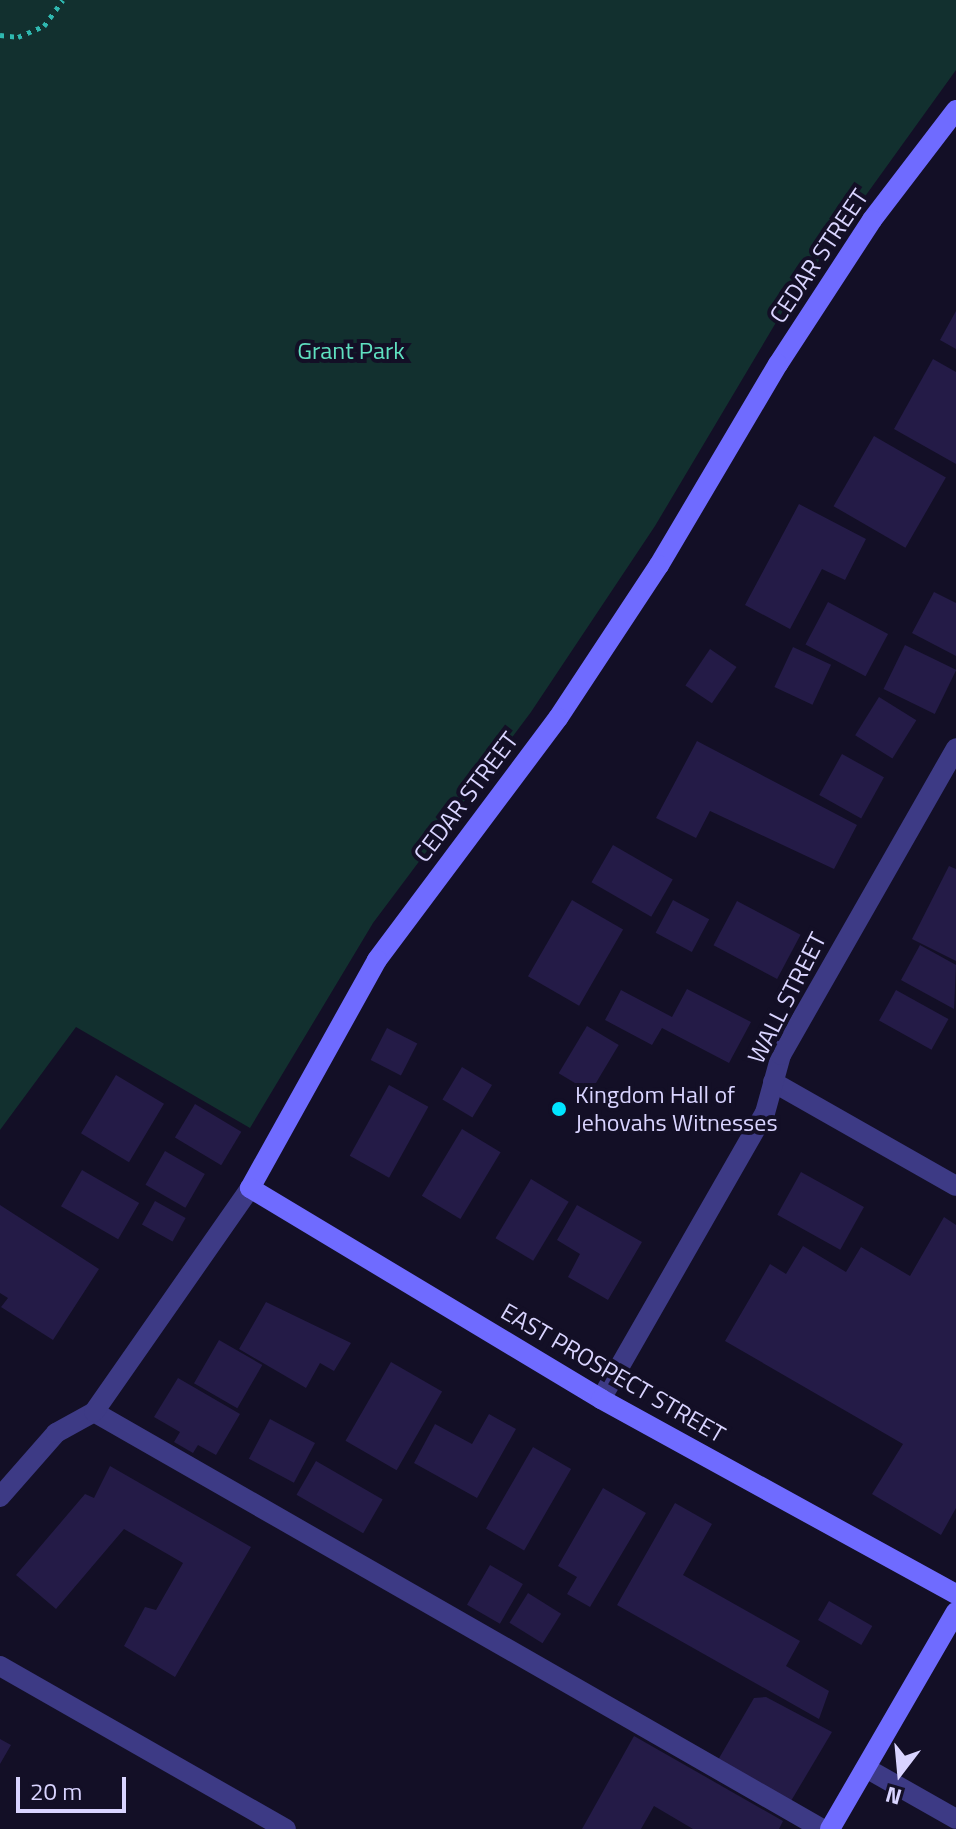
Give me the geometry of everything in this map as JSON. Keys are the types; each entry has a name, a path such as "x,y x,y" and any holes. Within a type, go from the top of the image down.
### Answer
{"main road":[{"name":"CEDAR STREET","path":"250,1188 377,960 558,718 659,565 778,364 872,220 956,110"},
{"name":"EAST PROSPECT STREET","path":"250,1188 601,1399 956,1594"},
{"path":"830,1829 956,1612"}],"street":[{"name":"WALL STREET","path":"601,1399 765,1113 781,1055 956,748"},
{"path":"773,1082 956,1186"},
{"name":"CEDAR STREET","path":"0,1497 56,1433 94,1412 250,1188"},
{"path":"94,1412 822,1829"},
{"path":"0,1666 286,1829"},
{"path":"866,1768 956,1819"}],"path":[{"path":"0,35 37,30 63,0"}],"green space":[{"name":"Grant Park","path":"0,0 956,0 956,70 784,309 655,526 531,712 373,923 250,1128 76,1027 0,1130"}],"building":[{"path":"956,311 956,349 940,340"},
{"path":"933,359 956,372 956,464 894,429"},
{"path":"874,436 946,477 905,548 834,506"},
{"path":"799,504 866,539 845,580 822,569 790,629 745,605"},
{"path":"934,592 956,603 956,656 912,633"},
{"path":"828,602 888,634 866,676 805,644"},
{"path":"905,645 956,670 935,714 884,689"},
{"path":"793,647 831,665 812,705 774,687"},
{"path":"710,649 737,667 712,703 685,685"},
{"path":"879,697 916,720 892,758 855,735"},
{"path":"697,741 857,825 834,869 710,811 696,838 656,818"},
{"path":"842,754 884,777 861,818 819,795"},
{"path":"613,845 673,880 651,917 592,882"},
{"path":"949,866 956,869 956,961 912,939"},
{"path":"572,900 623,930 579,1006 528,976"},
{"path":"673,900 709,919 692,952 656,933"},
{"path":"737,901 801,935 777,979 714,945"},
{"path":"920,945 956,965 954,1009 901,980"},
{"path":"687,989 751,1022 729,1063 662,1028 652,1045 605,1020 621,990 672,1017"},
{"path":"896,990 948,1019 932,1050 879,1021"},
{"path":"587,1026 619,1045 590,1092 559,1073"},
{"path":"387,1028 417,1043 401,1076 371,1060"},
{"path":"462,1067 492,1085 472,1118 442,1100"},
{"path":"116,1075 164,1104 129,1162 81,1133"},
{"path":"389,1085 428,1107 389,1178 350,1156"},
{"path":"195,1104 241,1132 221,1165 175,1137"},
{"path":"462,1129 501,1152 460,1219 422,1196"},
{"path":"165,1151 205,1174 185,1208 145,1185"},
{"path":"82,1170 139,1203 118,1239 61,1206"},
{"path":"801,1172 864,1207 840,1250 777,1215"},
{"path":"531,1179 569,1202 533,1261 495,1238"},
{"path":"155,1201 186,1218 173,1242 142,1225"},
{"path":"0,1205 99,1269 53,1340 1,1307 8,1298 0,1293"},
{"path":"577,1205 642,1242 608,1300 568,1277 580,1254 557,1240"},
{"path":"944,1217 956,1225 956,1508 941,1535 872,1494 903,1444 725,1341 770,1264 786,1274 803,1246 846,1272 861,1247 910,1276"},
{"path":"266,1302 351,1343 334,1371 320,1363 306,1388 239,1349"},
{"path":"219,1340 262,1365 237,1408 194,1383"},
{"path":"391,1362 442,1392 397,1470 345,1441"},
{"path":"178,1378 240,1414 216,1455 198,1445 193,1453 174,1442 180,1432 154,1417"},
{"path":"489,1414 516,1429 477,1498 414,1463 435,1424 472,1444"},
{"path":"270,1419 315,1443 294,1483 249,1459"},
{"path":"533,1447 571,1469 524,1550 486,1528"},
{"path":"316,1461 383,1500 363,1533 296,1495"},
{"path":"110,1466 251,1547 175,1677 124,1646 145,1607 156,1610 183,1563 124,1529 56,1609 16,1575 85,1494 94,1498"},
{"path":"603,1488 646,1513 590,1607 567,1594 577,1577 558,1566"},
{"path":"675,1503 712,1524 683,1575 800,1641 786,1666 829,1691 819,1719 617,1605"},
{"path":"490,1565 523,1584 500,1624 467,1605"},
{"path":"528,1593 561,1614 543,1643 509,1623"},
{"path":"829,1601 872,1626 861,1645 818,1620"},
{"path":"766,1697 832,1732 791,1801 718,1760 754,1698"},
{"path":"634,1736 783,1821 779,1829 693,1829 654,1806 641,1829 582,1829"},
{"path":"0,1739 11,1745 0,1764"}],"place":[{"name":"Kingdom Hall of Jehovahs Witnesses","path":"559,1109"}]}
